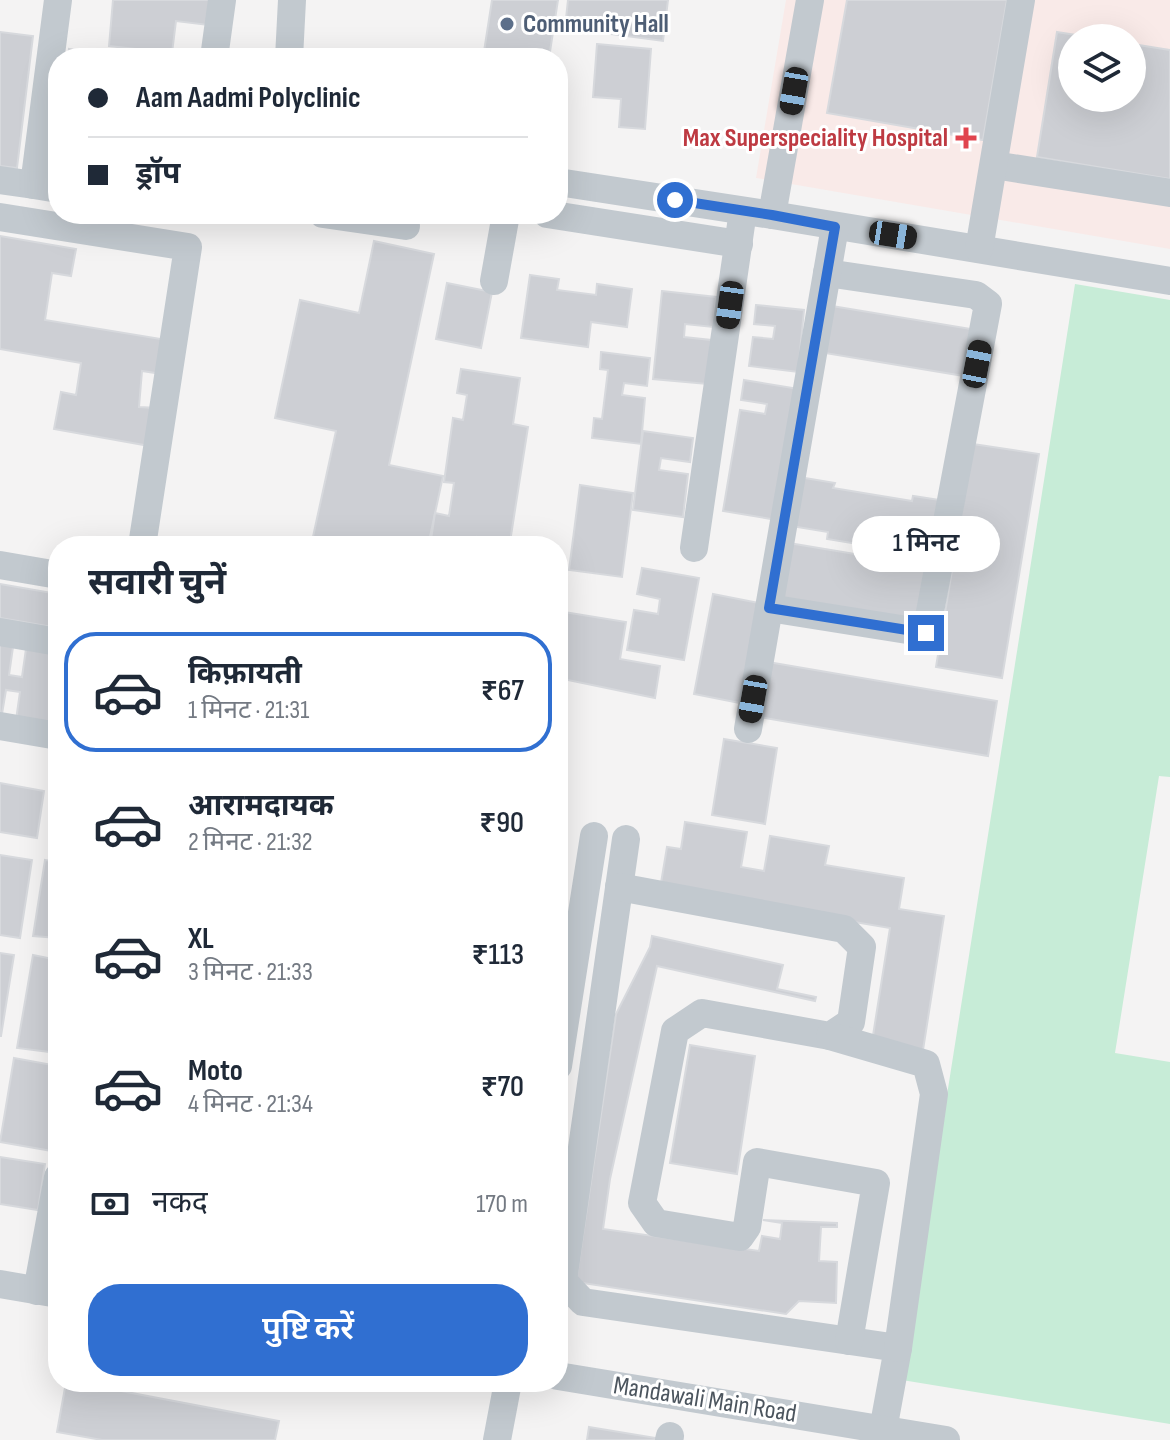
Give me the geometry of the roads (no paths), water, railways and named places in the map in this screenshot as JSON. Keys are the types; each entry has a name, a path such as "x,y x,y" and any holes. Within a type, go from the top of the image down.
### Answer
{"street":[{"path":"55,48 58,0"},
{"path":"215,48 222,0"},
{"path":"290,48 292,0"},
{"path":"772,215 810,0"},
{"path":"979,249 1021,0"},
{"path":"0,180 46,187 48,156"},
{"path":"994,165 1170,193"},
{"path":"568,184 1170,281"},
{"path":"694,548 743,211"},
{"path":"0,217 188,247 144,536"},
{"path":"568,217 739,244"},
{"path":"395,224 406,226"},
{"path":"494,281 504,224"},
{"path":"748,729 835,227"},
{"path":"769,608 926,633 988,304 976,295 827,273"},
{"path":"0,565 48,573"},
{"path":"0,632 48,640"},
{"path":"0,726 48,734"},
{"path":"568,1002 594,836"},
{"path":"568,1246 626,839"},
{"path":"619,887 844,929 862,947 851,1022 830,1036"},
{"path":"849,1341 876,1183 757,1162 747,1227 740,1237 656,1223 642,1203 675,1031 702,1013 830,1036 926,1064 934,1094 898,1348 871,1432"},
{"path":"0,1284 47,1292"},
{"path":"568,1286 583,1302 898,1348"},
{"name":"Mandawali Main Road","path":"568,1378 871,1432 946,1440"},
{"path":"497,1440 506,1392"}],"place":[{"name":"Community Hall","path":"507,24"},
{"name":"Max Superspeciality Hospital","path":"966,138"}]}
